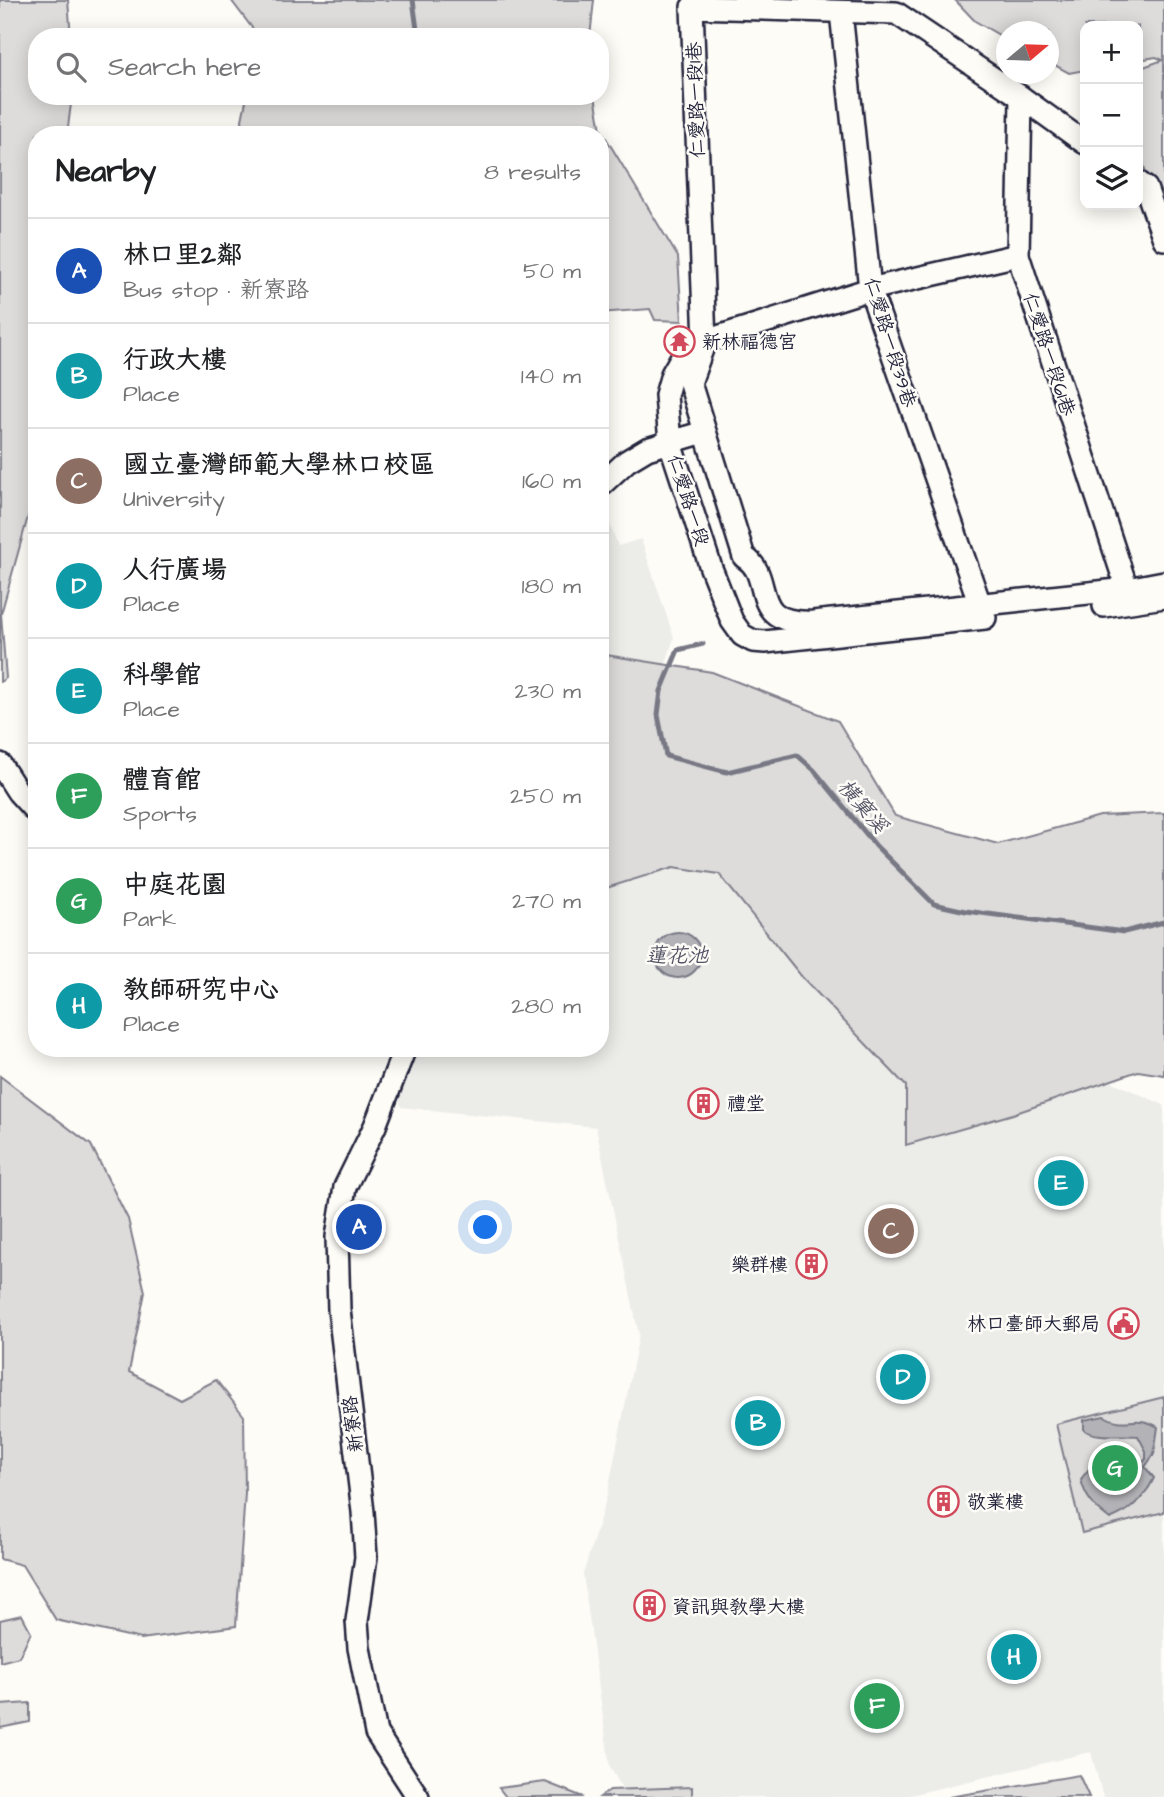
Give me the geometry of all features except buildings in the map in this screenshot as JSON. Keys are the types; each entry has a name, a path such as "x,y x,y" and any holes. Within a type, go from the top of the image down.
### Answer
{"street":[{"name":"仁愛路一段1巷","path":"705,341 692,7 841,12"},
{"path":"841,12 897,13 1080,140"},
{"name":"仁愛路一段39巷","path":"841,12 870,289 982,611"},
{"name":"仁愛路一段61巷","path":"1021,97 1018,255 1129,596"},
{"path":"1143,185 1164,239"},
{"path":"705,341 870,289 1018,255"},
{"name":"仁愛路一段","path":"705,341 690,383 744,557 753,562 766,600 771,610 778,615 792,622 813,622 982,611 1129,596 1164,597"},
{"name":"仁愛路一段","path":"705,341 684,353 672,374 666,395 670,443 711,568 732,621 742,635 753,641 765,642 982,611"},
{"path":"609,478 627,461 647,449 704,432"},
{"name":"仁愛路一段","path":"1129,596 1164,582"},
{"path":"0,764 28,803"},
{"name":"新寮路","path":"402,1057 375,1126 345,1187 337,1237 339,1310 366,1557 357,1621 359,1648 376,1733 418,1797"}],"shaded area":[{"path":"0,0 68,0 70,28 28,28 28,105 71,105 68,126 28,126 28,517 1,614 6,678 0,682"},
{"path":"231,0 594,0 591,28 252,28"},
{"path":"955,0 1164,0 1164,197 1154,201 1143,163 1143,67 1163,60 1156,57 1143,59 1143,21 1080,21 1080,71 1069,73 1059,68 1059,21 996,21 996,33 975,21"},
{"path":"245,105 597,105 600,126 243,126"},
{"path":"609,143 678,257 682,321 655,320 650,309 609,312"},
{"path":"609,521 618,546 641,539 674,638 652,707 1023,1042 1164,1105 1164,1797 1103,1797 1091,1752 902,1797 627,1797 610,1767 583,1574 607,1496 639,1335 596,1127 401,1107 398,1093 410,1057 609,1057"},
{"path":"609,655 712,672 838,721 895,816 998,844 1100,816 1164,813 1164,1075 1138,1071 1013,1114 906,1145 906,1086 802,977 719,874 674,867 609,887"},
{"path":"0,1076 91,1145 128,1219 145,1292 129,1372 180,1399 216,1380 244,1416 245,1493 236,1626 141,1639 56,1620 22,1565 0,1559"},
{"path":"1164,1397 1164,1512 1082,1533 1056,1424"},
{"path":"22,1615 31,1632 19,1657 0,1662 0,1620"},
{"path":"30,1703 30,1722 0,1728 0,1705"},
{"path":"1079,1775 1089,1797 949,1797"},
{"path":"545,1782 583,1797 506,1797 499,1788"},
{"path":"692,1787 692,1797 600,1797 610,1790"}],"water":[{"name":"蓮花池","path":"678,932 694,939 701,955 694,971 678,978 662,971 655,955 662,939"},
{"path":"1104,1416 1119,1421 1143,1421 1158,1427 1154,1454 1145,1467 1154,1478 1136,1503 1110,1519 1091,1502 1081,1479 1092,1465 1102,1458 1113,1458 1129,1468 1135,1461 1141,1464 1146,1459 1146,1451 1138,1436 1103,1435 1084,1430 1084,1420"}],"waterway":[{"path":"413,0 417,28"},
{"name":"橫窠溪","path":"703,644 678,650 661,691 658,715 666,756 727,772 797,755 814,770 876,846 934,904 966,911 1124,932 1164,922"}],"place":[{"name":"新林福德宮","path":"679,341"},
{"name":"禮堂","path":"704,1103"},
{"name":"科學館","path":"1061,1183"},
{"name":"林口里2鄰","path":"359,1227"},
{"name":"國立臺灣師範大學林口校區","path":"891,1231"},
{"name":"樂群樓","path":"811,1264"},
{"name":"林口臺師大郵局","path":"1123,1323"},
{"name":"人行廣場","path":"903,1377"},
{"name":"行政大樓","path":"758,1423"},
{"name":"中庭花園","path":"1115,1468"},
{"name":"敬業樓","path":"944,1501"},
{"name":"資訊與教學大樓","path":"649,1606"},
{"name":"教師研究中心","path":"1014,1657"},
{"name":"體育館","path":"877,1706"}]}
